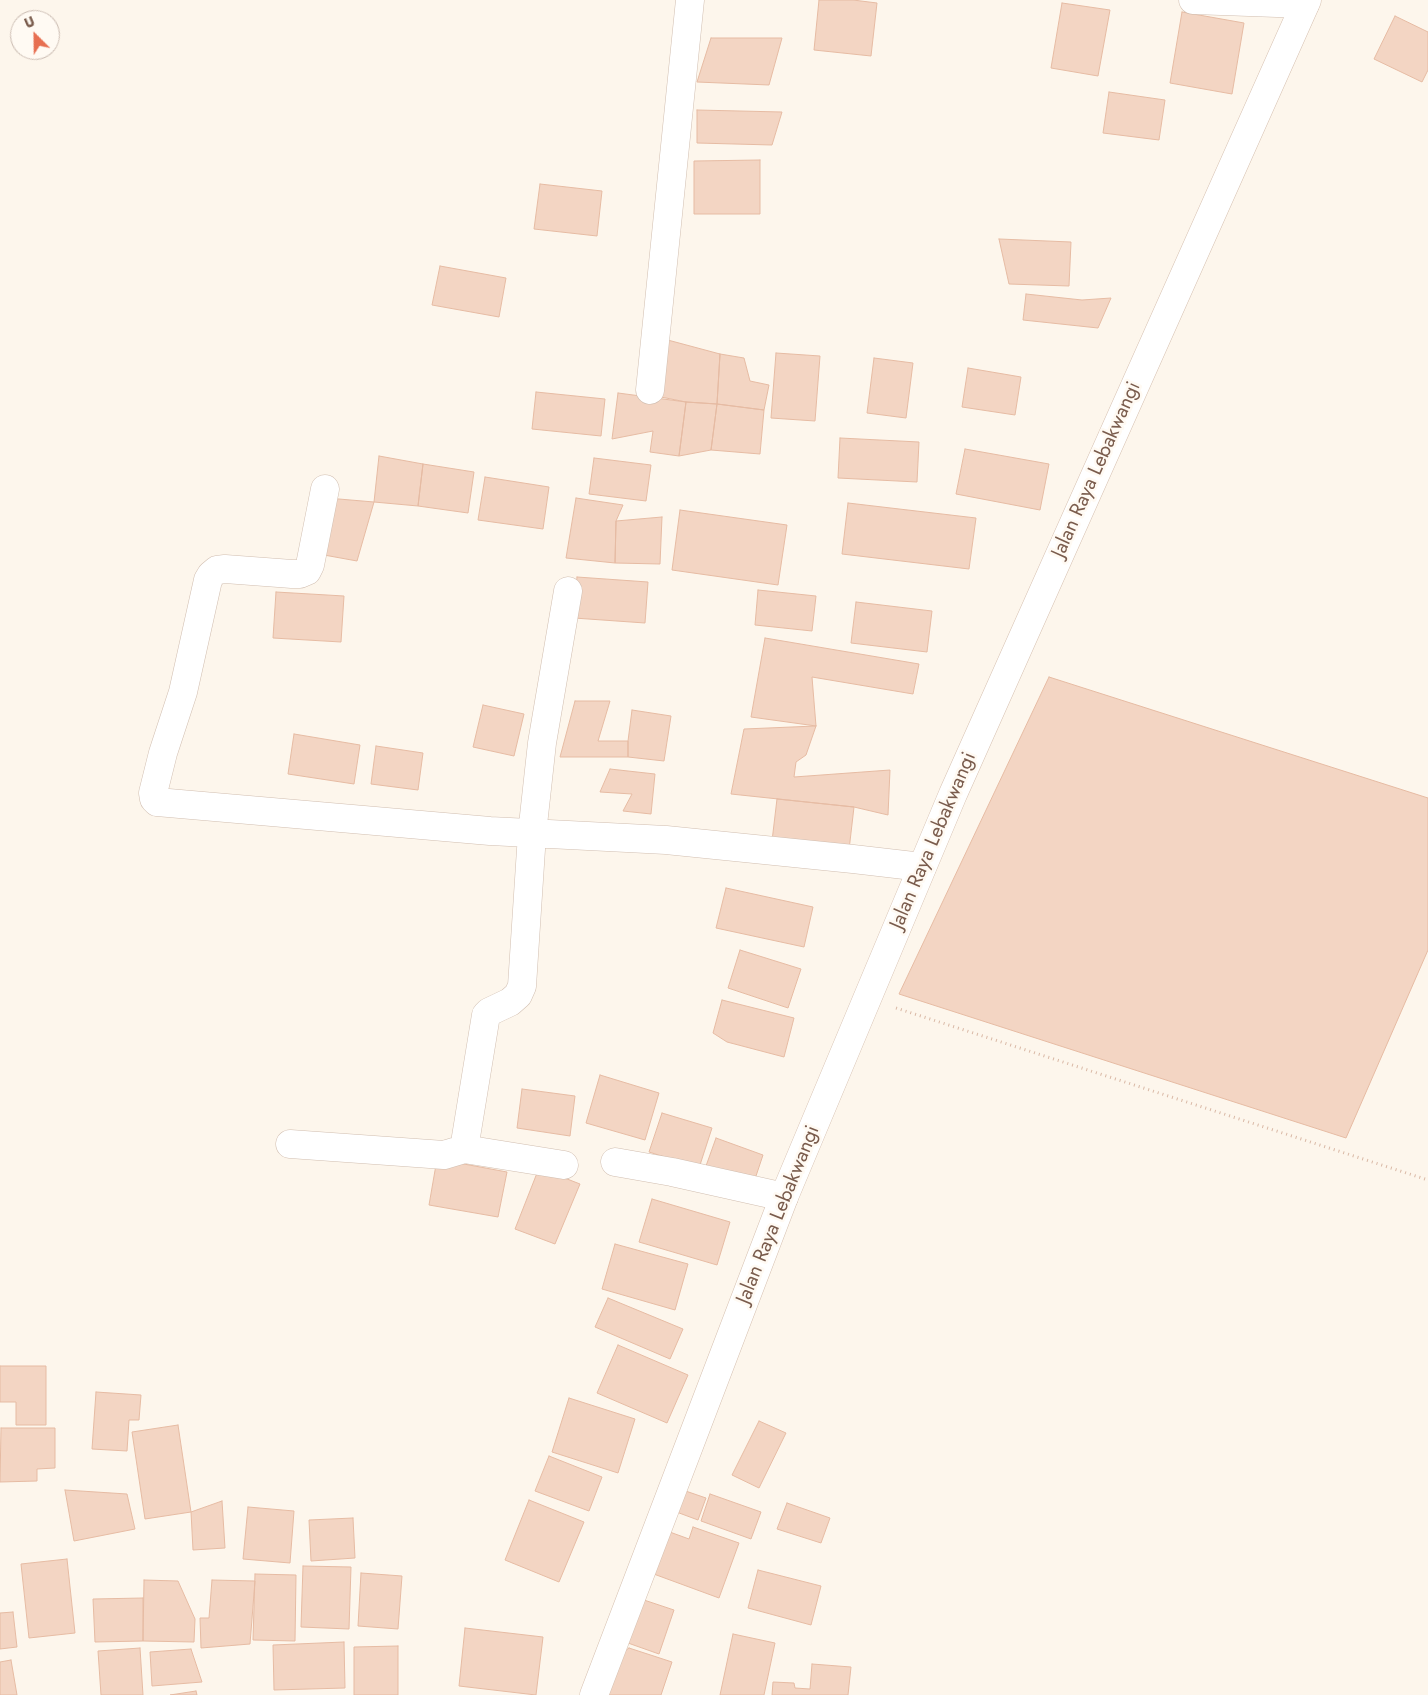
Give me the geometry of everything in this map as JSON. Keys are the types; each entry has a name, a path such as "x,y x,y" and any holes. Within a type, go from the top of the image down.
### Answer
{"street":[{"path":"650,390 690,0"},
{"path":"1193,0 1306,2"},
{"name":"Jalan Raya Lebakwangi","path":"594,1695 784,1197 957,784 1306,2"},
{"path":"325,489 310,565 307,571 300,574 292,574 225,569 218,570 208,580 182,692 155,785 153,796 157,802 532,834 666,840 853,858 922,868"},
{"path":"464,1149 486,1015 518,996 522,986 532,834 542,742 568,591"},
{"path":"290,1144 444,1155 464,1149 564,1165"},
{"path":"615,1162 672,1172 784,1197"}],"path":[{"path":"867,999 1428,1180"}],"building":[{"path":"819,0 853,0 877,3 871,56 814,50"},
{"path":"1062,3 1110,10 1098,76 1051,68"},
{"path":"1182,12 1244,23 1232,94 1170,83"},
{"path":"1395,16 1428,32 1428,70 1422,82 1374,59"},
{"path":"711,38 782,38 769,85 697,82"},
{"path":"1109,92 1165,100 1159,140 1103,133"},
{"path":"697,110 782,112 772,145 697,143"},
{"path":"760,160 760,214 694,214 694,161"},
{"path":"540,184 602,191 597,236 534,229"},
{"path":"999,239 1071,242 1069,286 1009,284"},
{"path":"440,266 506,278 499,317 432,305"},
{"path":"1026,294 1082,300 1111,298 1098,328 1023,320"},
{"path":"664,339 720,354 717,404 686,402 656,396"},
{"path":"776,353 820,356 815,421 771,418"},
{"path":"720,354 744,358 750,381 769,385 764,410 717,404"},
{"path":"874,358 913,363 906,418 867,413"},
{"path":"968,368 1021,377 1015,415 962,407"},
{"path":"536,392 605,399 601,436 532,429"},
{"path":"618,393 686,402 679,456 650,452 653,431 612,439"},
{"path":"686,402 717,404 711,450 679,456"},
{"path":"717,404 764,410 760,454 711,450"},
{"path":"840,438 919,442 917,482 838,478"},
{"path":"965,449 1049,464 1040,510 956,494"},
{"path":"379,456 423,464 418,506 374,502"},
{"path":"594,458 651,465 646,501 589,494"},
{"path":"423,464 474,472 468,513 418,506"},
{"path":"485,477 549,487 543,529 478,520"},
{"path":"327,498 374,502 357,561 313,553"},
{"path":"576,498 623,505 616,521 615,563 566,558"},
{"path":"848,503 976,518 969,569 842,554"},
{"path":"680,510 787,525 778,585 672,570"},
{"path":"662,517 660,564 615,563 616,521"},
{"path":"577,577 648,582 645,623 574,618"},
{"path":"758,590 816,596 812,631 755,625"},
{"path":"276,592 344,596 341,642 273,638"},
{"path":"856,602 932,611 927,652 851,643"},
{"path":"765,638 919,664 913,694 812,677 816,726 751,717"},
{"path":"1049,677 1428,798 1428,950 1346,1138 899,994"},
{"path":"575,701 610,701 598,741 628,741 628,757 560,757"},
{"path":"483,705 524,714 514,756 473,747"},
{"path":"632,710 671,716 664,761 628,757"},
{"path":"816,726 806,755 796,762 794,777 890,770 888,815 854,807 731,794 744,729"},
{"path":"294,734 360,745 354,784 288,774"},
{"path":"376,746 423,753 418,790 371,784"},
{"path":"610,769 655,774 651,814 623,811 632,794 600,792"},
{"path":"777,799 854,807 849,850 772,841"},
{"path":"726,888 813,907 804,947 716,928"},
{"path":"740,950 801,969 788,1008 728,988"},
{"path":"722,1000 794,1018 784,1057 727,1042 713,1033"},
{"path":"600,1075 659,1093 645,1140 586,1123"},
{"path":"522,1089 575,1096 570,1136 517,1128"},
{"path":"662,1113 712,1128 699,1168 649,1152"},
{"path":"716,1138 763,1155 754,1182 706,1166"},
{"path":"437,1159 507,1172 498,1217 429,1205"},
{"path":"539,1168 580,1184 555,1244 515,1229"},
{"path":"652,1199 730,1222 717,1265 639,1242"},
{"path":"615,1244 688,1264 675,1310 602,1289"},
{"path":"608,1298 683,1329 670,1359 595,1327"},
{"path":"618,1345 688,1375 667,1423 597,1393"},
{"path":"0,1366 46,1366 46,1425 16,1425 16,1402 0,1402"},
{"path":"96,1392 141,1395 139,1420 129,1420 127,1451 92,1449"},
{"path":"569,1398 635,1419 618,1473 552,1452"},
{"path":"759,1421 786,1433 759,1488 732,1475"},
{"path":"178,1425 191,1512 145,1519 132,1432"},
{"path":"1,1428 55,1428 55,1468 37,1469 37,1481 0,1482"},
{"path":"549,1456 602,1477 589,1511 535,1491"},
{"path":"671,1486 706,1498 698,1520 663,1507"},
{"path":"65,1490 127,1494 135,1529 74,1541"},
{"path":"710,1494 761,1512 751,1539 701,1521"},
{"path":"529,1500 584,1522 559,1582 505,1560"},
{"path":"222,1501 225,1548 193,1550 191,1512"},
{"path":"787,1503 830,1518 821,1543 777,1529"},
{"path":"248,1507 294,1511 290,1563 243,1559"},
{"path":"353,1518 355,1558 311,1561 309,1520"},
{"path":"693,1527 739,1543 719,1598 651,1573 667,1531 689,1539"},
{"path":"67,1559 75,1633 29,1638 21,1564"},
{"path":"303,1566 351,1567 349,1629 301,1627"},
{"path":"758,1570 821,1586 811,1625 748,1608"},
{"path":"361,1573 402,1576 398,1629 358,1626"},
{"path":"255,1574 296,1575 295,1641 253,1640"},
{"path":"144,1580 178,1581 195,1619 194,1642 143,1641"},
{"path":"212,1580 255,1581 250,1644 201,1648 200,1618 209,1618"},
{"path":"626,1594 674,1610 659,1654 611,1637"},
{"path":"143,1598 143,1641 95,1642 93,1599"},
{"path":"13,1612 17,1647 0,1649 0,1613"},
{"path":"465,1628 543,1637 536,1695 459,1686"},
{"path":"733,1634 775,1643 764,1695 720,1695"},
{"path":"344,1642 345,1688 274,1690 273,1645"},
{"path":"398,1646 398,1695 354,1695 354,1647"},
{"path":"140,1648 143,1695 101,1695 98,1651"},
{"path":"629,1648 672,1662 661,1695 599,1695 611,1661"},
{"path":"191,1649 202,1682 152,1686 150,1652"},
{"path":"11,1660 17,1695 0,1695 0,1662"},
{"path":"812,1664 851,1667 848,1695 772,1695 773,1682 794,1683 795,1688 810,1689"},
{"path":"196,1691 197,1695 170,1695"}]}
